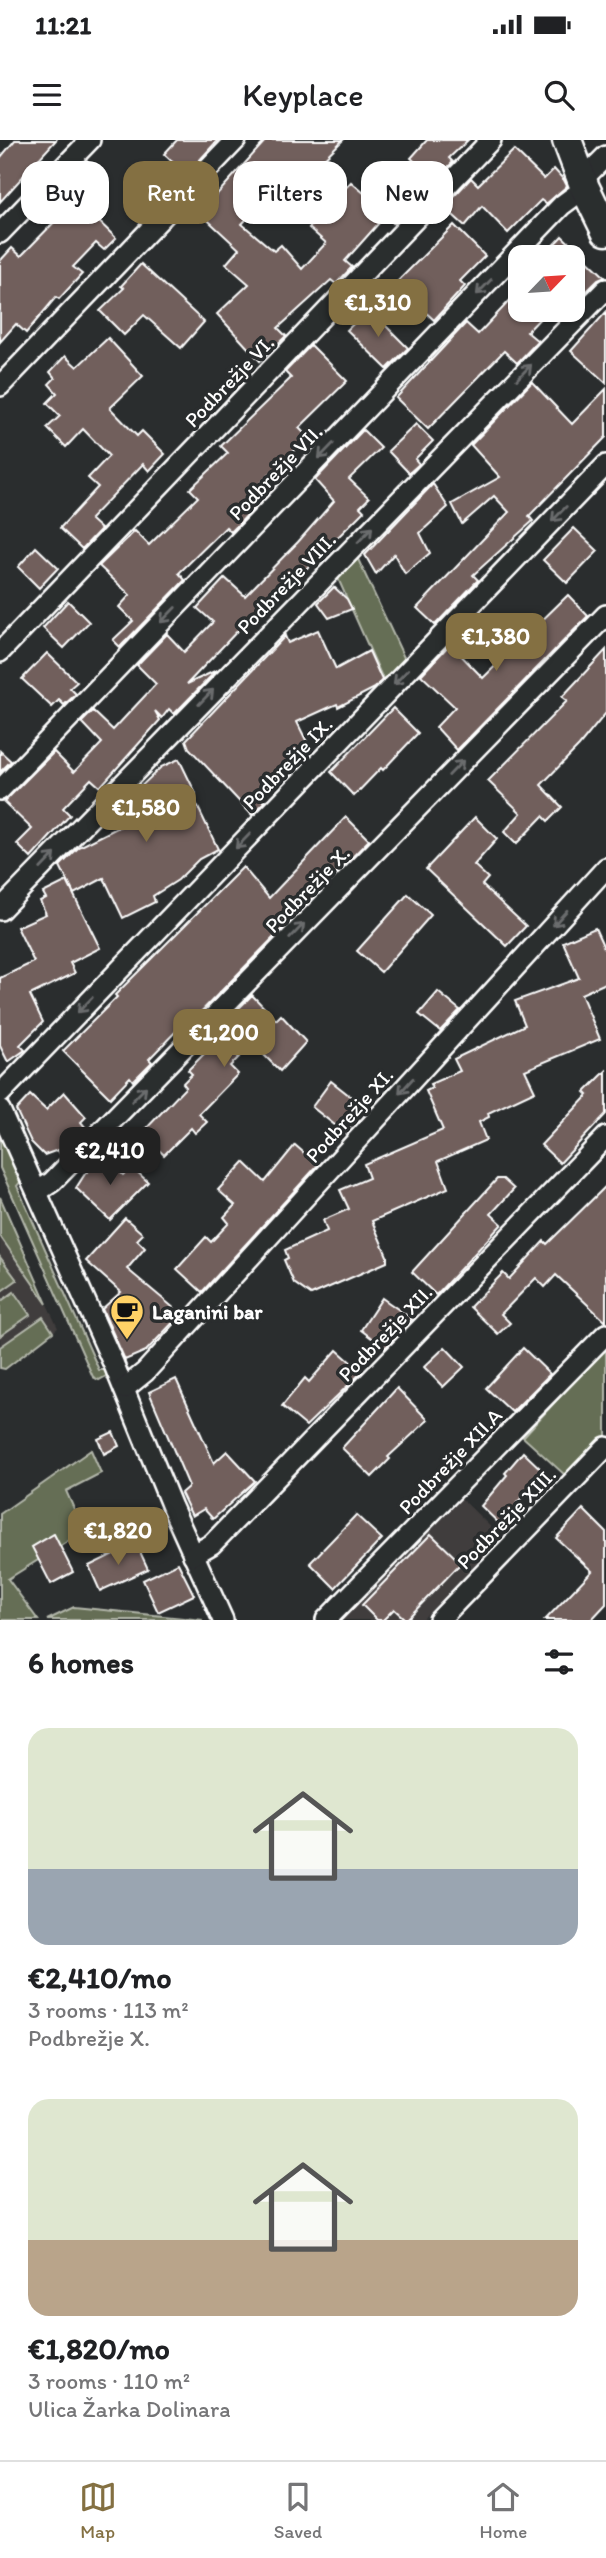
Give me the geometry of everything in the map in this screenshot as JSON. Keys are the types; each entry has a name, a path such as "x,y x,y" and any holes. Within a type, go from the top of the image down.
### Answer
{"street":[{"path":"0,233 90,140"},
{"path":"0,386 236,140"},
{"name":"Podbrežje VI.","path":"0,653 491,140"},
{"path":"568,140 583,184 606,231"},
{"name":"Podbrežje VII.","path":"0,790 583,184 606,156"},
{"name":"Podbrežje VIII.","path":"0,909 606,289"},
{"name":"Podbrežje IX.","path":"0,1094 606,465"},
{"name":"Podbrežje X.","path":"37,1192 52,1182 606,615"},
{"name":"Podbrežje XI.","path":"124,1389 145,1372 606,868"},
{"path":"0,1110 223,1620"},
{"name":"Podbrežje XII.","path":"193,1555 212,1544 606,1138"},
{"name":"Podbrežje XII.A","path":"326,1620 606,1334"},
{"name":"Podbrežje XIII.","path":"439,1620 606,1447"}],"shaded area":[{"path":"0,1236 47,1304 58,1328 5,1369 0,1368"},
{"path":"459,1496 502,1538 422,1620 340,1620"}],"green space":[{"path":"356,555 407,664 386,686 336,574"},
{"path":"0,1133 21,1181 17,1186 99,1370 106,1370 108,1375 99,1380 93,1377 0,1168"},
{"path":"0,1197 47,1304 0,1236"},
{"path":"0,1257 17,1280 0,1292"},
{"path":"14,1292 30,1315 0,1336 0,1302"},
{"path":"43,1317 53,1332 5,1369 0,1368 0,1347"},
{"path":"606,1346 606,1438 566,1476 523,1437"},
{"path":"91,1450 101,1473 66,1491 84,1531 8,1579 38,1620 0,1620 0,1514"},
{"path":"74,1607 203,1620 47,1620"}],"building":[{"path":"15,140 56,140 37,161 21,161 21,179 0,202 0,158"},
{"path":"177,140 218,140 199,161 171,161 164,154"},
{"path":"266,140 343,140 321,161 247,161"},
{"path":"427,140 468,140 449,158 452,161 414,161 411,158"},
{"path":"514,150 544,179 554,169 567,186 546,204 541,200 508,233 482,206 465,226 453,215 453,197 471,178 478,185"},
{"path":"233,176 233,224 242,224 274,251 281,245 302,269 326,243 309,228 313,224 347,224 347,186 351,182 361,191 361,224 378,224 345,261 352,267 336,284 331,280 278,328 286,336 260,361 217,314 249,284 226,264 239,249 212,224 219,224 219,192"},
{"path":"52,224 101,224 116,238 104,250 96,243 73,267 82,274 59,299 56,297 26,333 16,324 0,342 0,261 12,248 21,256"},
{"path":"454,225 485,256 460,281 465,286 434,320 395,284"},
{"path":"562,236 571,245 553,245"},
{"path":"585,258 605,277 585,293"},
{"path":"141,264 204,322 181,348 144,315 124,335 100,311 124,288 121,286"},
{"path":"508,302 508,322 537,322 527,332 538,341 517,363 504,351 428,429 396,398 466,323 478,334"},
{"path":"369,309 408,348 387,369 347,330"},
{"path":"606,312 606,383 571,351"},
{"path":"108,338 143,376 110,408 137,436 142,431 165,454 149,471 143,464 90,519 101,529 82,549 60,528 98,487 88,478 109,456 83,429 66,447 47,428 60,416 47,403 57,393 49,384 55,378 50,372 65,356 77,367"},
{"path":"311,345 347,381 299,428 308,437 245,499 254,508 231,532 226,527 179,573 185,580 120,647 113,640 133,621 119,607 130,595 99,566 135,531 149,545 198,497 190,489 228,453 221,446 291,378 285,372"},
{"path":"532,382 572,424 606,389 606,437 529,516 533,521 473,575 478,580 435,625 417,608 509,512 494,496 462,524 452,504 500,477 471,445"},
{"path":"416,424 433,441 415,459 419,464 409,473 388,451"},
{"path":"363,430 381,448 349,479 369,498 360,507 364,511 267,608 263,604 187,684 217,670 174,714 169,709 162,718 155,711 160,720 100,787 91,779 63,808 70,815 31,858 17,844 32,829 4,802 54,752 74,772 102,743 82,722 93,711 113,730 156,684 137,665 167,634 184,652 213,622 197,608 225,578 245,596 298,542 334,501 315,480"},
{"path":"433,484 448,507 420,533 430,553 405,574 394,554 376,574 365,555"},
{"path":"574,528 598,551 567,583 543,560"},
{"path":"36,547 58,568 39,588 18,567"},
{"path":"334,587 347,599 352,609 329,618 318,603"},
{"path":"568,595 588,616 457,750 436,727 455,707 421,675 450,644 483,678"},
{"path":"68,601 89,622 64,648 43,628"},
{"path":"318,630 336,669 369,651 382,680 375,688 338,707 337,704 297,722 310,748 292,757 295,763 287,767 267,787 269,790 261,798 265,802 252,815 189,748 186,740 285,636 288,643"},
{"path":"606,650 606,713 541,785 562,807 548,821 543,816 516,844 504,832 521,813 488,781 567,701 562,697"},
{"path":"47,653 77,682 70,688 76,694 64,705 59,700 52,707 22,679"},
{"path":"393,708 418,733 354,796 331,772"},
{"path":"0,751 11,761 0,772"},
{"path":"179,759 196,794 193,797 218,849 199,859 178,880 153,896 155,902 123,918 104,878 74,894 60,866 79,847 133,820 127,806 131,796 161,767"},
{"path":"346,817 369,840 186,1027 183,1024 149,1059 152,1062 133,1081 130,1077 110,1098 63,1051 243,867 269,898"},
{"path":"475,817 497,839 474,865 488,878 482,885 526,926 507,946 426,869"},
{"path":"67,881 100,948 70,963 75,973 30,995 43,1022 20,1045 25,1050 8,1062 0,1046 0,978 34,962 17,927 46,914 40,901 46,898 43,893"},
{"path":"408,894 431,915 381,972 357,951"},
{"path":"595,928 606,952 606,983 581,994 600,1039 525,1070 535,1091 488,1113 489,1117 479,1122 486,1140 438,1161 448,1188 372,1221 387,1262 311,1295 294,1283 284,1260 288,1258 285,1250 327,1231 323,1220 349,1209 340,1190 369,1178 364,1164 443,1130 426,1091 432,1088 430,1084 460,1071 454,1059 525,1025 515,1001 579,978 563,942"},
{"path":"438,992 460,1010 440,1031 419,1014"},
{"path":"252,995 276,1020 281,1015 306,1042 280,1071 256,1047 244,1052 230,1066 238,1074 199,1114 207,1122 195,1133 191,1128 164,1155 142,1133 186,1087 183,1083 192,1074 188,1070 209,1049 204,1044"},
{"path":"606,1071 606,1114 560,1163 541,1145 588,1095 585,1092"},
{"path":"331,1081 364,1107 345,1133 312,1107"},
{"path":"64,1092 86,1117 81,1122 86,1128 60,1154 58,1150 44,1155 31,1142 16,1110 30,1095 46,1110"},
{"path":"295,1145 318,1165 202,1292 177,1269 206,1237 211,1242 229,1223 224,1217 235,1205 218,1190 244,1162 265,1182"},
{"path":"104,1156 123,1175 132,1167 148,1182 110,1220 76,1188 85,1174"},
{"path":"497,1179 503,1179 514,1189 491,1214 502,1224 436,1295 412,1272"},
{"path":"606,1186 606,1322 556,1275 545,1287 536,1278 501,1314 510,1323 498,1334 470,1307 503,1273 509,1279 544,1241 547,1244"},
{"path":"125,1218 143,1234 137,1240 145,1248 127,1269 181,1314 146,1351 125,1360 102,1309 121,1292 86,1261"},
{"path":"382,1298 412,1319 385,1348 361,1330"},
{"path":"445,1347 464,1367 443,1387 424,1367"},
{"path":"523,1348 550,1374 512,1412 486,1388"},
{"path":"337,1350 362,1372 306,1426 282,1406 305,1378 309,1382"},
{"path":"176,1379 214,1463 227,1451 255,1481 213,1519 204,1509 192,1516 181,1493 189,1486 149,1392"},
{"path":"397,1388 428,1420 388,1457 390,1459 372,1477 342,1448"},
{"path":"113,1432 119,1446 104,1454 98,1439"},
{"path":"523,1452 544,1472 517,1503 526,1511 507,1531 481,1506"},
{"path":"583,1509 606,1532 606,1604 591,1620 545,1620 592,1571 556,1538"},
{"path":"356,1515 382,1539 335,1588 310,1563"},
{"path":"54,1534 73,1572 51,1584 32,1547"},
{"path":"431,1534 461,1563 406,1620 394,1609 383,1620 377,1620 362,1605"},
{"path":"136,1543 148,1569 100,1591 89,1566"},
{"path":"178,1563 194,1595 158,1612 143,1580"}],"place":[{"name":"Laganini bar","path":"127,1341"}]}
